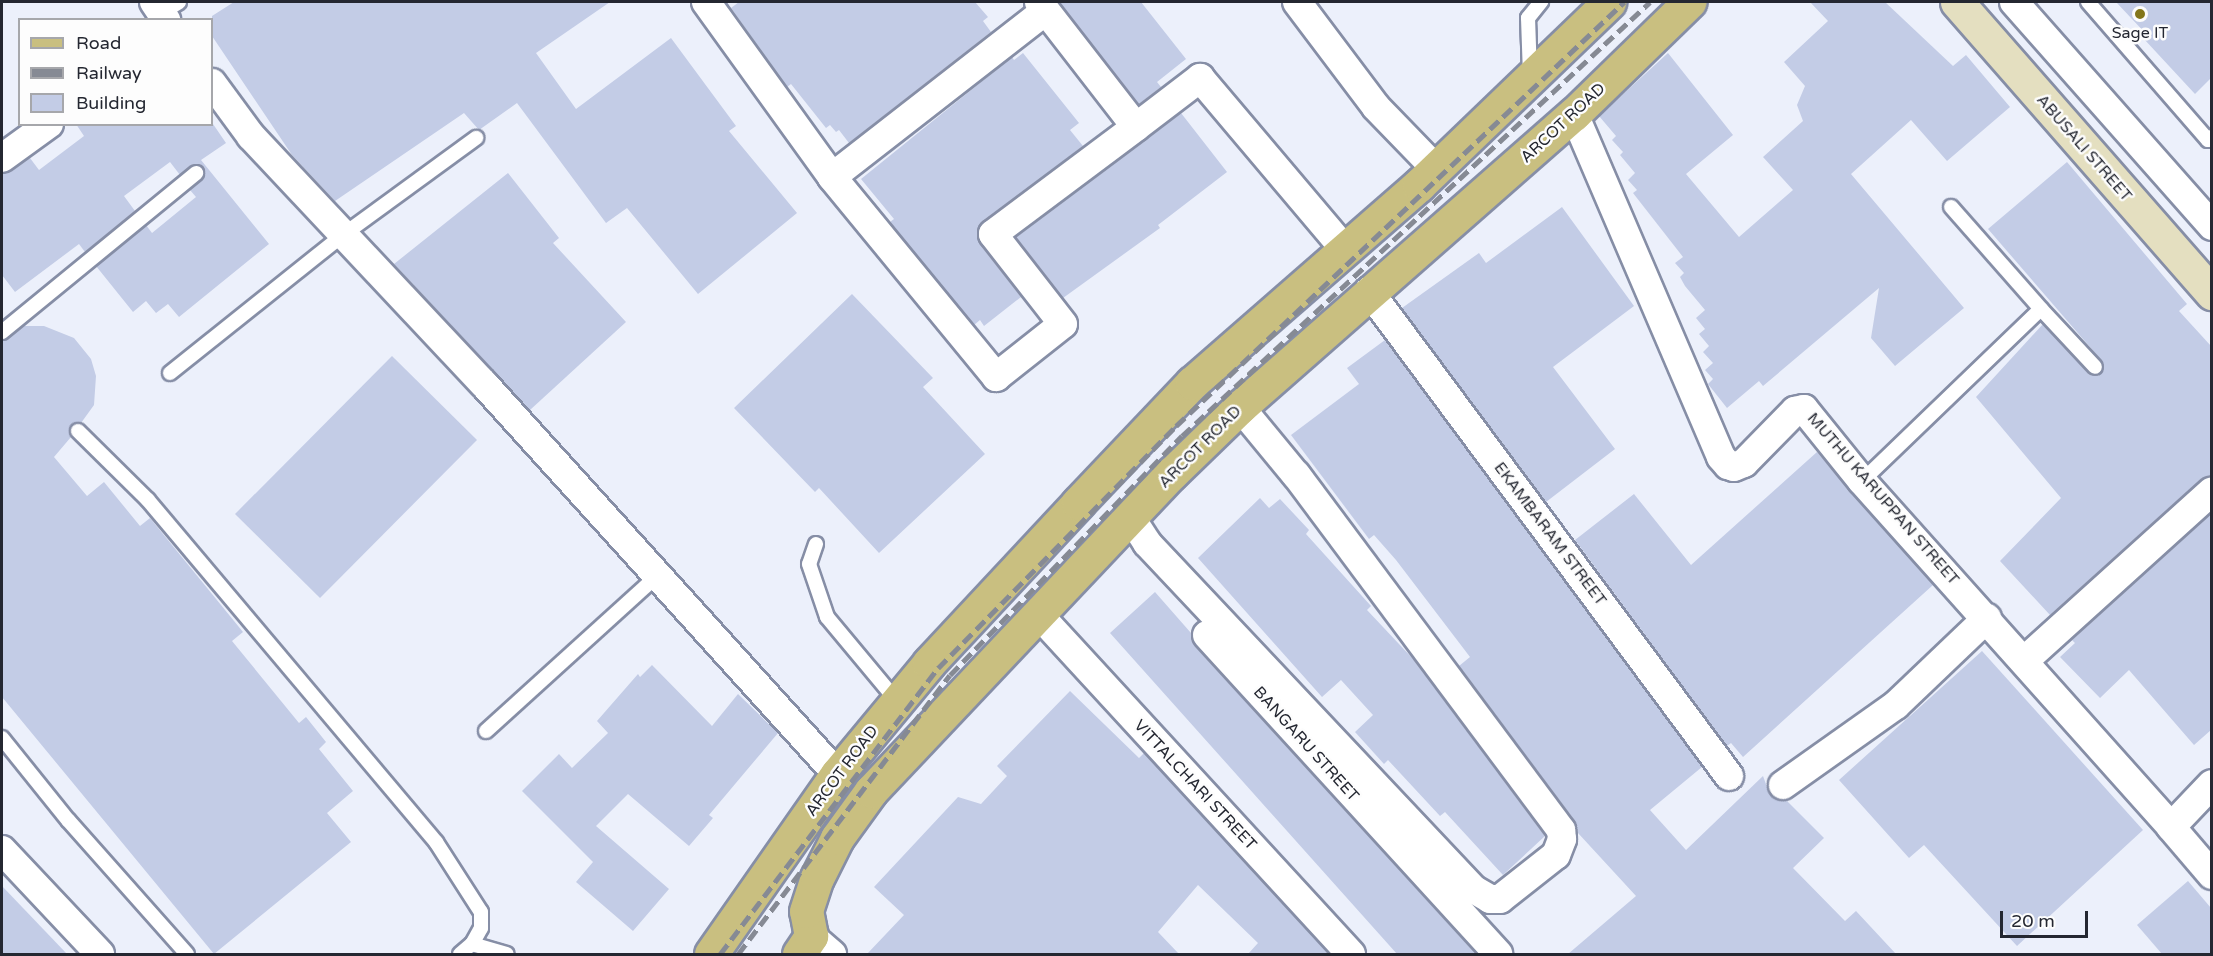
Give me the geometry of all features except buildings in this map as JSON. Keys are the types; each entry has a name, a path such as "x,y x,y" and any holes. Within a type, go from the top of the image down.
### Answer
{"main road":[{"name":"ARCOT ROAD","path":"711,954 837,774 897,701 1192,383 1346,251 1436,169 1609,2"},
{"name":"ARCOT ROAD","path":"814,948 806,911 837,838 871,791 1123,526 1240,407 1370,291 1436,238 1574,114 1689,2"}],"street":[{"path":"706,2 832,177 996,377 1063,324 993,234 1200,78 1346,251"},
{"path":"1297,2 1376,107 1436,169"},
{"name":"ABUSALI STREET","path":"1957,2 2211,293"},
{"path":"2014,2 2208,215"},
{"path":"832,177 1042,6 1136,127"},
{"path":"213,84 250,136 837,774"},
{"name":"MUTHU KARUPPAN STREET","path":"1574,114 1721,457 1734,467 1744,464 1795,411 1804,409 1863,480 1987,618 2211,875"},
{"path":"2,158 46,126"},
{"name":"EKAMBARAM STREET","path":"1370,291 1730,776"},
{"path":"1123,526 1147,543 1473,889 1490,899 1500,899 1556,855 1562,839 1561,830 1296,475 1240,407"},
{"path":"2024,661 2211,491"},
{"name":"BANGARU STREET","path":"1123,526 1498,954"},
{"name":"VITTALCHARI STREET","path":"1038,615 1351,954"},
{"path":"1783,785 1896,705 1987,618"},
{"path":"2171,827 2211,784"},
{"path":"2,850 100,954"}],"lane":[{"path":"1530,77 1528,18 1541,2"},
{"path":"2088,2 2208,140 2211,137"},
{"path":"170,374 343,235 476,138"},
{"path":"2,332 196,173"},
{"path":"1951,207 2095,368"},
{"path":"1863,480 2041,309"},
{"path":"78,431 148,500 436,842 481,912 481,928 472,944 460,954"},
{"path":"816,544 809,564 827,617 897,701"},
{"path":"486,731 657,576"},
{"path":"2,738 68,820 187,954"},
{"path":"472,944 507,954"}],"railway":[{"path":"720,954 938,668 1176,426 1624,2"},
{"path":"738,954 950,675 1182,436 1650,2"}],"place":[{"name":"Sage IT","path":"2140,14"}]}
